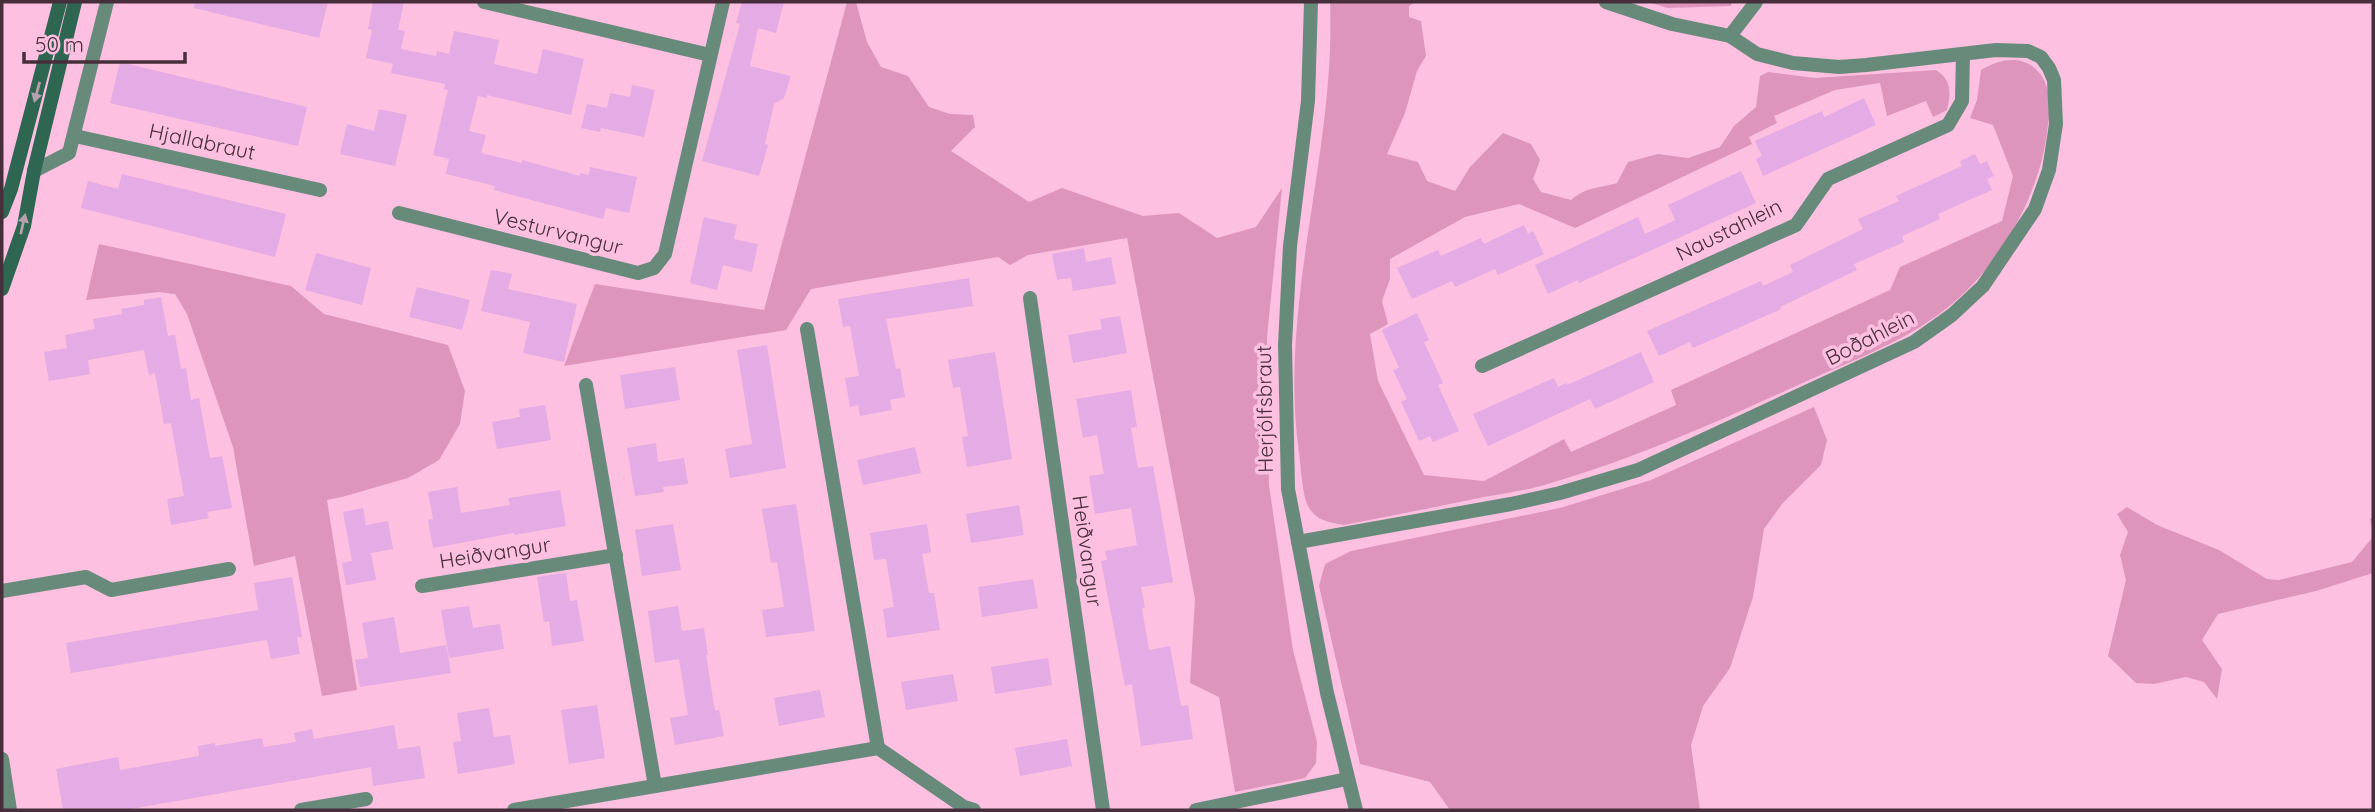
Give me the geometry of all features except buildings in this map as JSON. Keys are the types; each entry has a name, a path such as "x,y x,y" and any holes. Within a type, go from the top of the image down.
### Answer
{"main road":[{"path":"2,212 11,189 60,2"},
{"path":"2,289 24,226 34,171 75,2"}],"street":[{"path":"34,171 69,153 107,2"},
{"path":"484,2 710,55"},
{"name":"Vesturvangur","path":"399,214 638,273 654,268 665,254 723,2"},
{"name":"Herjólfsbraut","path":"1311,2 1308,101 1290,246 1285,345 1288,489 1327,693 1356,810"},
{"name":"Boðahlein","path":"1298,542 1511,504 1638,470 1914,342 1968,301 1983,286 2035,209 2049,170 2056,124 2054,80 2041,57 2028,51 2012,49 1866,65 1793,63 1757,54 1730,36 1672,24 1606,2"},
{"path":"1730,36 1756,2"},
{"name":"Naustahlein","path":"1482,366 1796,225 1828,180 1948,125 1962,100 1964,54"},
{"name":"Hjallabraut","path":"75,136 320,190"},
{"name":"Heiðvangur","path":"1030,298 1103,810"},
{"path":"807,329 878,748"},
{"path":"586,385 655,786"},
{"name":"Heiðvangur","path":"422,586 616,555"},
{"path":"2,591 86,577 111,590 229,569"},
{"path":"514,810 878,748 964,807 974,810"},
{"path":"2,759 10,810"},
{"path":"1196,810 1347,779"},
{"path":"300,810 366,799"}],"shaded area":[{"path":"847,2 856,2 867,42 881,67 908,76 929,107 950,114 973,115 975,127 951,151 1029,202 1062,188 1143,216 1179,213 1217,238 1256,227 1282,188 1267,337 1269,485 1293,650 1317,742 1316,763 1305,778 1235,792 1219,697 1190,683 1195,599 1127,238 1028,255 1010,265 998,257 811,289 786,330 564,366 595,284 764,310"},
{"path":"1330,2 1416,2 1409,6 1409,17 1421,21 1426,56 1417,71 1405,113 1387,154 1418,162 1427,181 1455,191 1470,167 1503,133 1531,144 1540,160 1533,179 1541,192 1571,200 1588,190 1617,183 1628,162 1658,154 1688,158 1720,147 1734,126 1756,107 1760,76 1768,72 1815,78 1936,70 1945,78 1949,88 1947,110 1933,117 1926,101 1887,116 1880,83 1835,90 1774,116 1777,123 1749,137 1752,144 1575,228 1519,204 1465,217 1390,259 1390,279 1382,301 1388,324 1370,334 1378,381 1424,475 1484,481 1564,439 1571,452 1676,405 1671,390 1890,290 1900,267 2002,221 2013,176 1993,125 1970,118 1977,100 1981,70 1994,63 2018,60 2037,70 2043,79 2050,105 2043,156 2027,203 1986,269 1952,304 1900,338 1713,423 1584,473 1526,489 1344,525 1333,523 1315,515 1306,501 1295,396 1301,284 1325,115 1330,59"},
{"path":"1649,2 1731,2 1731,6 1667,8"},
{"path":"99,244 291,286 324,314 448,345 465,391 460,424 439,460 408,478 327,500 357,690 322,696 295,556 254,566 233,447 187,314 175,294 159,292 86,300"},
{"path":"1814,407 1827,440 1821,465 1782,504 1764,529 1753,597 1730,668 1703,706 1691,745 1700,810 1450,810 1430,782 1360,764 1319,586 1325,564 1351,551 1560,508 1651,480"},
{"path":"2127,507 2157,525 2219,550 2267,579 2279,580 2352,562 2372,538 2373,533 2373,573 2316,591 2218,614 2202,640 2222,669 2217,699 2204,682 2186,677 2154,684 2136,683 2108,656 2126,580 2120,555 2128,532 2117,514"}]}
